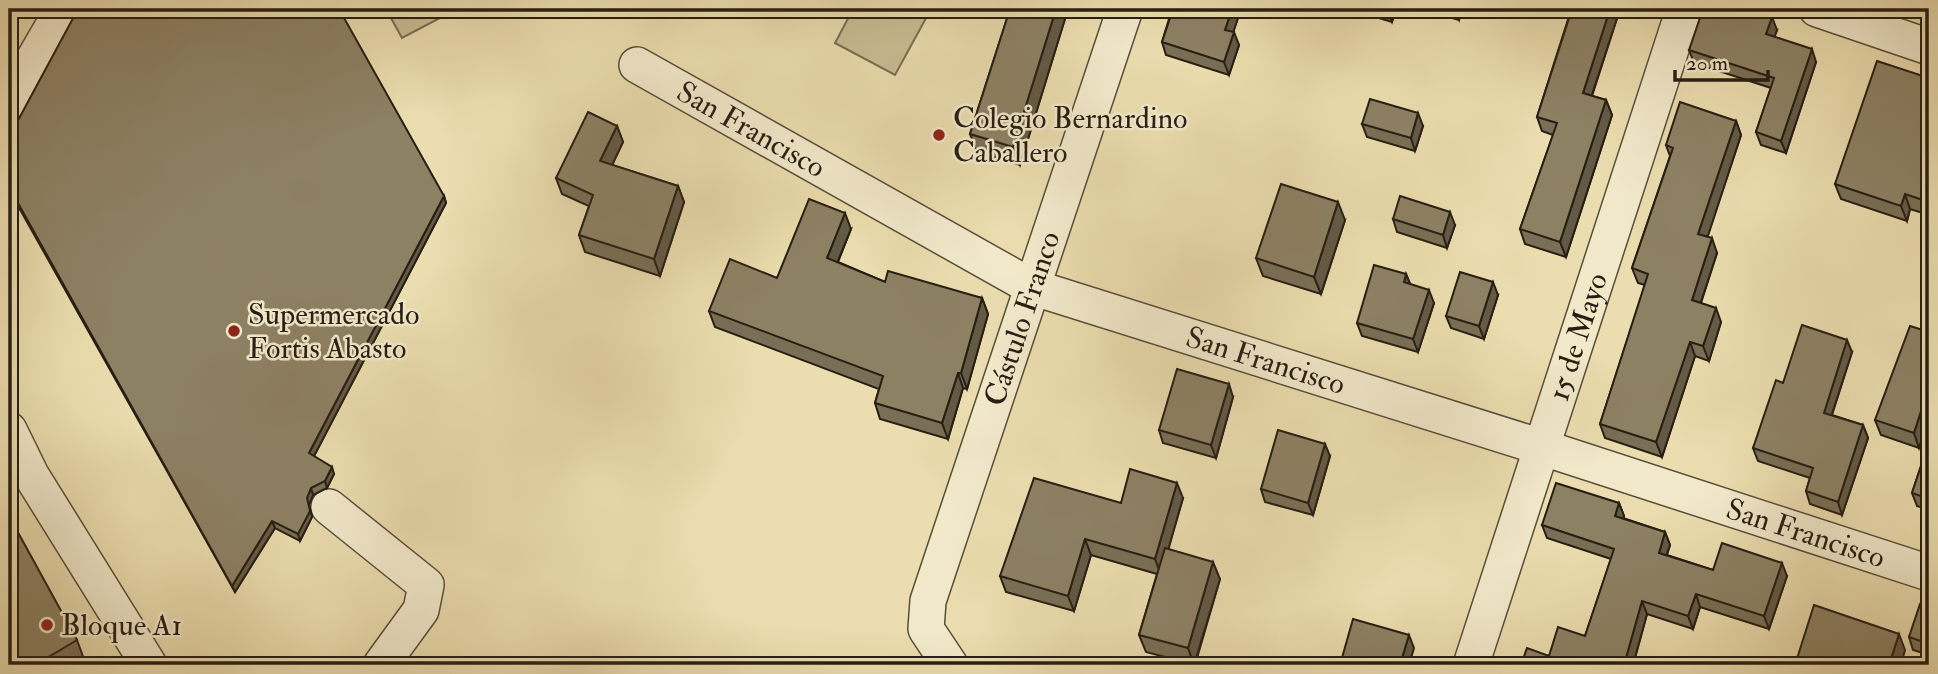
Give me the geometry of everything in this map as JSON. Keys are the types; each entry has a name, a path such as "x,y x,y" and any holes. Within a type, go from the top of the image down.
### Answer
{"street":[{"path":"9,102 63,9"},
{"name":"Cástulo Franco","path":"950,665 941,657 926,629 928,601 1125,9"},
{"name":"15 de Mayo","path":"1471,665 1685,9"},
{"path":"1817,9 1929,47"},
{"name":"San Francisco","path":"637,65 1032,287 1541,447 1929,573"},
{"path":"9,430 31,475 149,665"},
{"path":"329,507 426,585 421,610 381,665"}],"shaded area":[{"path":"386,9 457,9 402,38"},
{"path":"853,9 931,9 895,75 835,43"}],"building":[{"name":"Supermercado Fortis Abasto","path":"78,9 339,9 444,196 309,453 332,467 325,481 311,488 307,498 310,511 298,534 272,521 232,586 9,187 9,137"},
{"path":"1010,9 1056,9 1013,147 970,134"},
{"path":"1173,9 1232,9 1225,30 1234,32 1224,62 1162,42"},
{"path":"1572,9 1610,9 1583,93 1606,100 1560,242 1520,229 1557,123 1537,117"},
{"path":"1703,9 1747,9 1772,17 1766,34 1812,49 1781,141 1756,132 1774,78 1689,50"},
{"path":"1877,61 1929,78 1929,202 1905,194 1901,206 1835,184"},
{"path":"1370,99 1418,113 1411,138 1362,124"},
{"path":"1680,102 1736,121 1698,234 1712,238 1692,300 1716,308 1703,346 1690,342 1656,442 1600,424 1648,274 1632,268 1673,148 1666,145"},
{"path":"588,112 617,126 600,161 678,186 654,259 579,235 593,195 556,178"},
{"path":"1281,184 1338,202 1314,277 1256,258"},
{"path":"1400,196 1450,212 1443,235 1393,219"},
{"path":"809,199 845,213 827,258 885,282 888,271 982,298 961,373 958,373 942,423 875,403 883,376 709,311 730,259 777,278"},
{"path":"1374,265 1406,274 1404,282 1429,290 1413,339 1357,323"},
{"path":"1460,272 1493,282 1479,326 1446,316"},
{"path":"1802,325 1847,340 1824,413 1863,425 1838,502 1806,491 1813,468 1753,448 1776,380 1783,383"},
{"path":"1910,326 1929,332 1929,386 1914,433 1875,420"},
{"path":"1177,369 1229,384 1211,445 1159,430"},
{"path":"1278,430 1325,444 1308,503 1261,489"},
{"path":"1929,442 1929,499 1912,493"},
{"path":"1130,469 1177,483 1155,559 1085,539 1068,596 1000,576 1034,478 1121,503"},
{"path":"1556,483 1619,503 1615,516 1665,532 1659,553 1713,570 1722,543 1782,563 1764,616 1696,594 1688,616 1642,601 1624,665 1595,665 1579,660 1578,665 1521,665 1527,648 1549,656 1558,627 1585,636 1614,549 1542,525"},
{"name":"Bloque A1","path":"9,516 77,640 35,665 9,665"},
{"path":"1165,548 1213,562 1188,648 1139,635"},
{"path":"1920,604 1929,607 1929,644 1909,637"},
{"path":"1814,605 1899,634 1889,665 1795,665"},
{"path":"1353,619 1409,635 1400,665 1381,662 1380,665 1340,665"}],"place":[{"name":"Colegio Bernardino Caballero","path":"939,135"},
{"name":"Supermercado Fortis Abasto","path":"234,331"},
{"name":"Bloque A1","path":"47,625"}]}
